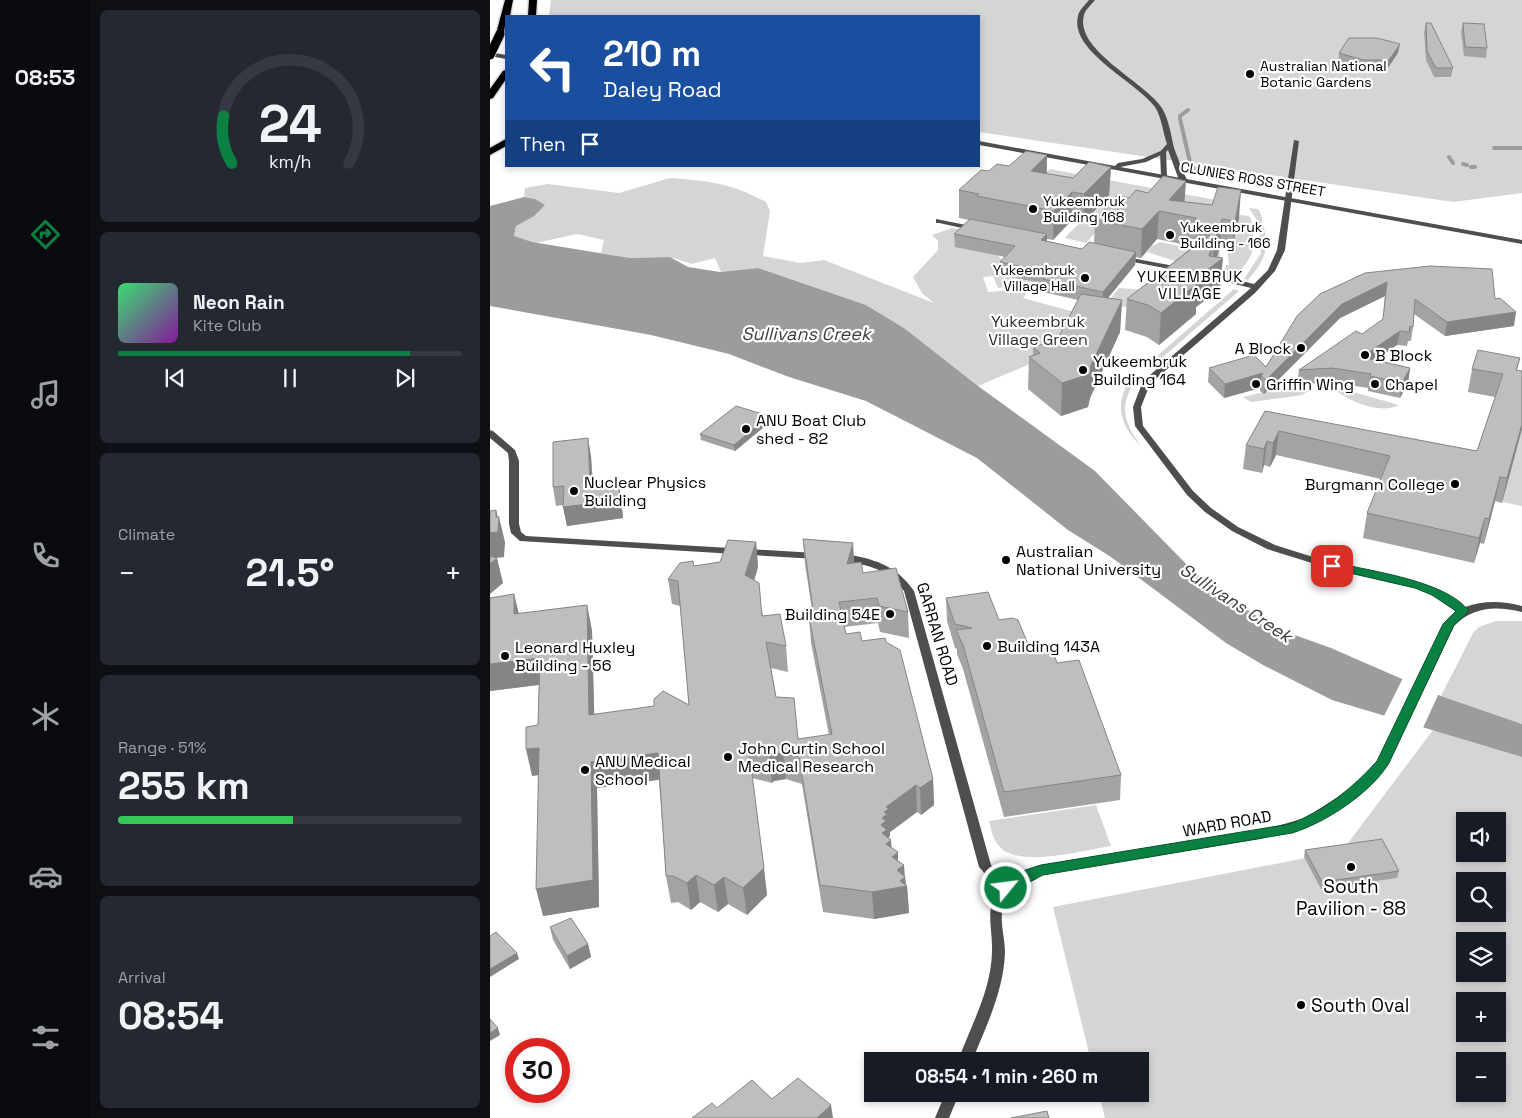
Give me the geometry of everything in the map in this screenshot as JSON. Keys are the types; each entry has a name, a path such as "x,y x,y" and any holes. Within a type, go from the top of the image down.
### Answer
{"highway":[{"path":"506,15 509,0"},
{"path":"532,15 533,0"},
{"path":"490,54 505,20"},
{"path":"490,96 505,75"},
{"path":"490,152 505,143"}],"street":[{"path":"1092,0 1080,13 1078,26 1084,41 1155,103 1164,119 1170,145 1183,180"},
{"path":"490,47 505,50"},
{"path":"490,54 505,57"},
{"path":"1296,141 1286,198 1281,250 1272,271 1146,383 1137,407 1140,426 1190,493 1208,510 1235,529 1271,547 1332,566 1419,586 1436,592 1463,611 1489,605 1507,605 1522,609"},
{"name":"CLUNIES ROSS STREET","path":"980,143 1522,242"},
{"path":"1099,165 1134,163 1152,158 1170,145"},
{"path":"1162,152 1164,176"},
{"path":"939,221 984,230"},
{"path":"1118,257 1195,272 1256,287"},
{"name":"GARRAN ROAD","path":"490,434 512,452 514,461 514,524 516,534 523,539 854,558 884,567 900,577 909,591 985,867 1006,888"},
{"name":"WARD ROAD","path":"1006,888 1017,880 1041,870 1260,835 1309,822 1345,800 1382,763 1449,624 1463,611"},
{"path":"968,1052 992,991 998,950 995,913 998,900 1006,888"},
{"path":"942,1118 949,1102"}],"green space":[{"name":"Australian National Botanic Gardens","path":"551,0 1522,0 1522,193 1453,202 980,132 980,15 549,15"},
{"path":"1050,169 1221,201 1230,214 1249,216 1251,219 1254,244 1250,257 1235,277 1220,274 1219,272 1225,269 1226,265 1229,265 1227,249 1232,249 1238,218 1110,216 1086,243 1065,238 1109,195 1044,174"},
{"name":"Yukeembruk Village Green","path":"670,178 720,184 766,202 770,211 763,256 800,263 824,260 934,303 922,293 913,277 938,250 938,241 932,235 952,228 971,232 1008,265 1000,275 1032,282 998,288 993,276 983,277 988,292 1028,291 1023,298 1078,313 1050,369 1037,361 978,386 904,328 866,305 758,268 721,272 715,258 692,264 670,257 630,258 601,253 604,240 577,234 531,244 514,236 516,226 535,199 524,197 525,188 548,184 619,193"},
{"path":"1249,208 1258,209 1260,213 1266,244 1264,256 1248,280 1244,279 1261,253 1258,222"},
{"path":"1160,242 1193,249 1213,265 1218,253 1220,253 1220,266 1200,269 1147,252 1152,246"},
{"path":"1119,288 1145,290 1138,309 1106,304"},
{"path":"1234,289 1239,291 1162,358 1157,356"},
{"path":"1129,381 1134,382 1126,400 1127,422 1141,446 1124,424 1122,416 1122,399"},
{"path":"1310,389 1303,395 1251,402 1243,397 1264,392"},
{"path":"1334,389 1346,390 1399,405 1383,408 1365,405 1348,398"},
{"path":"1522,429 1522,506 1502,502"},
{"path":"1496,621 1522,621 1522,724 1441,696 1473,633 1479,627"},
{"name":"South Oval","path":"1433,730 1522,757 1522,1118 1105,1118 1101,1102 1149,1102 1149,1052 1089,1052 1053,907 1342,851"},
{"path":"1096,805 1111,846 1069,854 1036,857 1008,853 995,841 989,821"}],"water":[{"name":"Sullivans Creek","path":"524,197 535,199 545,205 534,216 516,226 514,236 532,242 630,258 670,257 688,267 720,272 758,268 866,305 904,328 978,386 1095,471 1194,572 1230,599 1278,629 1331,648 1441,696 1522,724 1522,757 1332,700 1263,665 1226,643 1111,557 1068,530 977,458 866,401 789,377 729,354 651,335 490,306 490,206"}],"pier":[{"path":"1403,678 1439,693 1422,730 1383,718"}],"building":[{"path":"1426,23 1431,23 1453,68 1436,68 1427,51"},
{"path":"1463,23 1484,24 1487,48 1465,47"},
{"path":"1349,38 1377,38 1400,44 1389,60 1363,60 1339,53"},
{"path":"1026,151 1047,155 1031,171 1073,178 1089,162 1111,167 1084,194 1072,192 1054,211 977,196 979,194 959,190 981,170 989,171 997,164 1009,166"},
{"path":"1163,176 1186,181 1169,200 1212,205 1218,187 1241,190 1235,221 1222,219 1214,243 1203,241 1210,235 1192,233 1196,218 1159,211 1142,229 1095,220 1117,195 1129,198 1136,190 1148,193"},
{"path":"970,219 1047,234 1041,240 1082,249 1089,242 1136,252 1103,292 1043,279 1048,273 1000,262 1015,246 954,234"},
{"path":"1195,246 1211,249 1209,256 1223,258 1191,282 1198,283 1161,313 1148,305 1127,299"},
{"path":"1430,266 1492,269 1495,299 1500,298 1516,312 1447,322 1415,299 1413,327 1410,326 1409,332 1400,331 1362,357 1410,368 1402,383 1370,376 1371,374 1332,368 1299,370 1356,331 1362,334 1383,319 1387,282 1342,304 1266,380 1261,376 1263,373 1225,384 1209,368 1254,355 1266,367 1297,316 1320,294 1365,273"},
{"path":"1081,294 1122,300 1091,365 1090,374 1062,383 1029,357 1040,353 1033,347 1047,343 1055,344"},
{"path":"1478,350 1520,358 1516,370 1522,371 1522,424 1507,478 1500,477 1489,519 1485,518 1479,538 1367,513 1390,456 1279,431 1273,443 1267,441 1264,449 1246,445 1265,411 1477,451 1503,374 1472,369"},
{"name":"ANU Boat Club shed - 82","path":"736,406 769,416 734,445 700,434"},
{"path":"588,438 590,483 618,480 620,500 563,507 564,486 553,487 553,442"},
{"path":"496,510 496,517 499,517 498,532 490,533 490,511"},
{"path":"803,539 853,543 847,564 861,562 863,573 896,568 908,612 879,606 877,598 839,602 846,634 860,632 862,641 885,638 886,642 900,650 933,779 920,788 916,785 886,807 889,809 884,812 887,814 882,818 886,821 881,825 887,830 882,833 891,840 886,844 898,852 892,857 904,865 897,870 905,877 900,881 907,886 872,892 820,885 799,757 783,753 771,754 769,757 749,751 764,868 743,888 724,877 714,885 696,875 687,883 673,876 666,876 658,753 591,762 593,880 536,889 539,748 526,749 526,727 538,725 540,658 490,664 490,598 514,594 514,614 587,605 589,715 654,706 654,699 663,691 689,705 678,581 668,579 680,563 693,561 694,566 720,562 728,540 756,542 745,575 759,583 762,616 780,614 786,646 766,642 776,697 794,698 798,739 832,734 809,617 814,616"},
{"path":"490,556 497,558 490,564"},
{"path":"988,592 999,620 1012,618 1018,620 1030,649 1051,646 1057,663 1079,660 1121,775 1004,792 963,645 956,630 972,628 955,624 946,598"},
{"name":"South Pavilion - 88","path":"1382,839 1399,871 1322,882 1305,850"},
{"path":"571,918 588,944 567,956 550,927"},
{"path":"496,932 517,953 490,969 490,936"},
{"path":"490,1019 498,1028 490,1033"},
{"path":"798,1078 831,1105 817,1118 692,1118 712,1103 717,1108 752,1080 772,1099"},
{"path":"1047,1111 1049,1118 1011,1118"}],"waterway":[{"path":"1180,116 1188,110"},
{"path":"1180,119 1190,162 1194,168 1209,174"},
{"path":"1494,148 1522,148"},
{"path":"1449,157 1453,163"},
{"path":"1463,164 1467,165"}],"place":[{"name":"Australian National Botanic Gardens","path":"1250,74"},
{"name":"Yukeembruk Building 168","path":"1033,209"},
{"name":"Yukeembruk Building - 166","path":"1170,235"},
{"name":"Yukeembruk Village Hall","path":"1085,278"},
{"name":"A Block","path":"1301,348"},
{"name":"B Block","path":"1365,355"},
{"name":"Yukeembruk Building 164","path":"1083,370"},
{"name":"Griffin Wing","path":"1256,384"},
{"name":"Chapel","path":"1375,384"},
{"name":"ANU Boat Club shed - 82","path":"746,429"},
{"name":"Burgmann College","path":"1455,484"},
{"name":"Nuclear Physics Building","path":"574,491"},
{"name":"Australian National University","path":"1006,560"},
{"name":"Building 54E","path":"890,614"},
{"name":"Building 143A","path":"987,646"},
{"name":"Leonard Huxley Building - 56","path":"505,656"},
{"name":"John Curtin School Medical Research","path":"728,757"},
{"name":"ANU Medical School","path":"585,770"},
{"name":"South Pavilion - 88","path":"1351,867"},
{"name":"South Oval","path":"1301,1005"}],"district":[{"name":"YUKEEMBRUK VILLAGE","path":"1190,286"}],"route":[{"path":"1006,888 1017,880 1041,870 1260,835 1292,828 1309,822 1356,791 1382,763 1449,624 1463,611 1436,592 1419,586 1332,566"}]}
